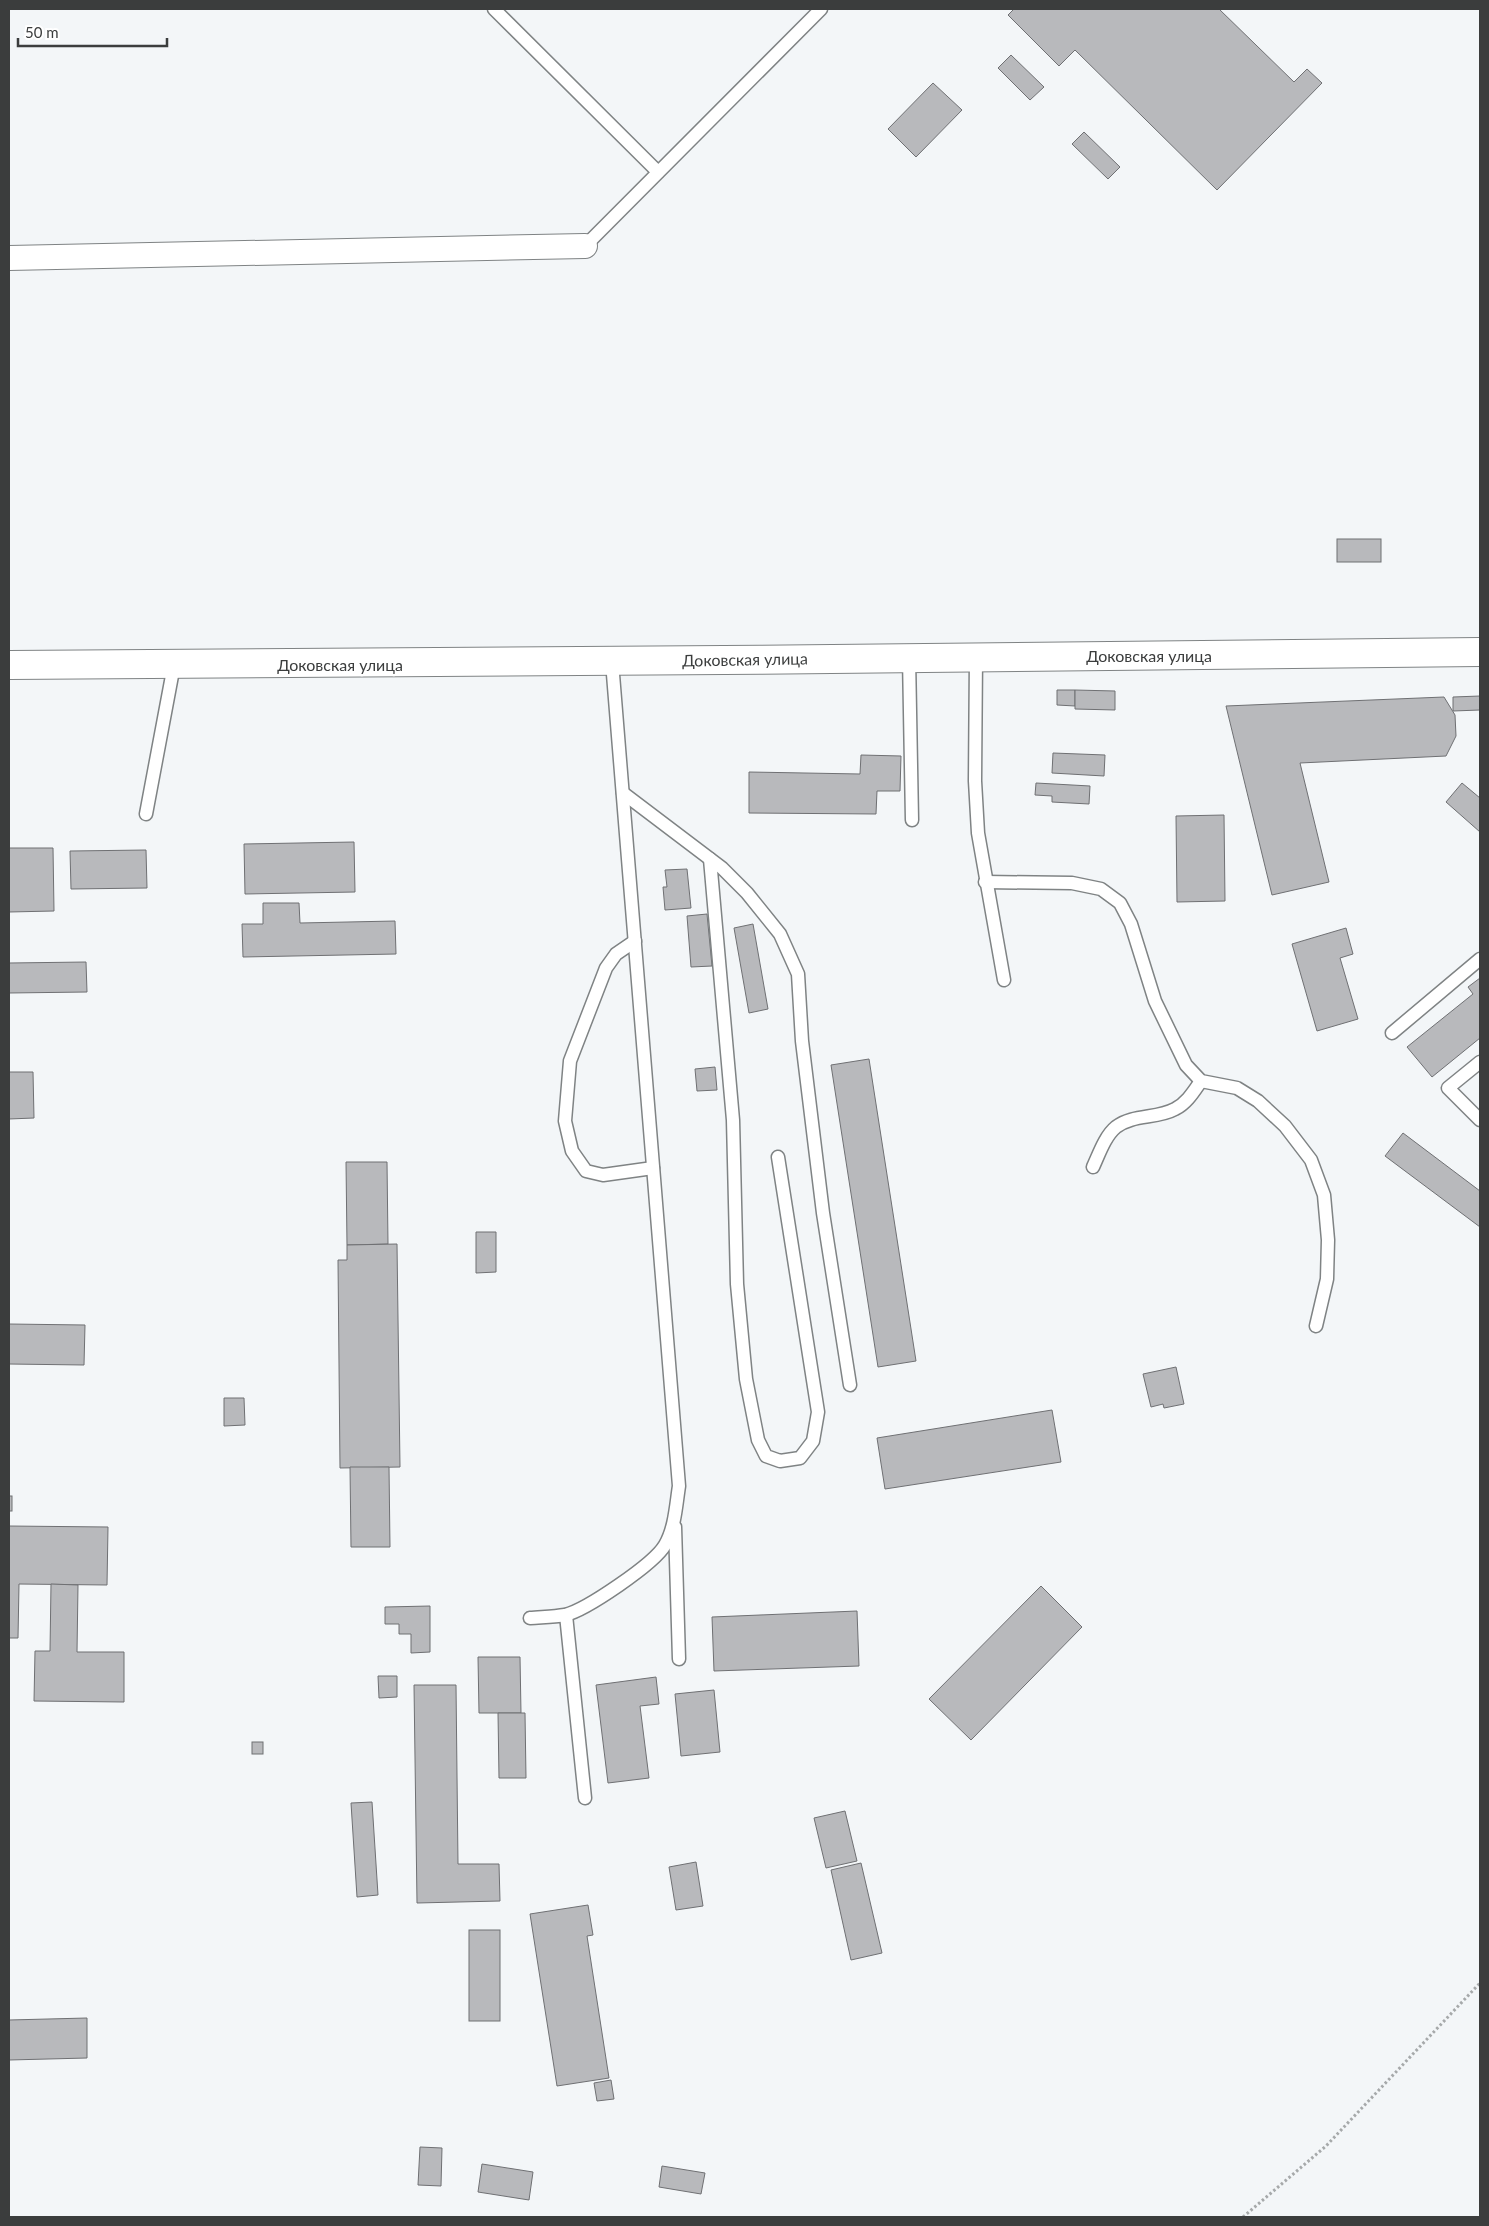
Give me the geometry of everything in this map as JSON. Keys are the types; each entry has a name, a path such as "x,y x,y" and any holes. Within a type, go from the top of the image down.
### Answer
{"street":[{"path":"9,258 585,246"},
{"name":"Доковская улица","path":"9,665 612,662 909,656 1480,652"}],"lane":[{"path":"494,9 658,172"},
{"path":"585,246 821,9"},
{"path":"909,656 912,820"},
{"path":"976,656 975,781 978,833 985,882 1004,980"},
{"path":"612,662 679,1486 674,1520 679,1659"},
{"path":"146,814 174,665"},
{"path":"623,793 710,859 747,893 780,934 798,974 802,1041 823,1213 850,1384"},
{"path":"710,859 733,1120 737,1284 746,1379 758,1440 766,1456 780,1461 800,1458 813,1441 818,1412 778,1157"},
{"path":"985,882 1072,883 1100,889 1120,903 1131,924 1155,1001 1186,1065 1201,1081 1237,1088 1258,1101 1285,1126 1311,1160 1324,1196 1328,1240 1327,1279 1316,1326"},
{"path":"635,941 616,954 606,968 596,993 570,1061 565,1121 572,1151 586,1171 603,1175 653,1168"},
{"path":"1392,1033 1480,959"},
{"path":"1480,1062 1448,1088 1480,1120"},
{"path":"1093,1167 1103,1144 1115,1128 1127,1121 1175,1109 1191,1096 1201,1081"},
{"path":"530,1618 566,1615 608,1592 646,1567 665,1545 674,1520"},
{"path":"566,1615 585,1798"}],"path":[{"path":"1243,2217 1326,2146 1480,1983"}],"building":[{"path":"1014,9 1219,9 1294,82 1307,69 1322,83 1217,190 1075,50 1059,66 1008,15"},
{"path":"1011,55 1044,87 1030,100 998,68"},
{"path":"933,83 962,110 916,157 888,129"},
{"path":"1084,132 1120,167 1108,179 1072,144"},
{"path":"1337,539 1381,539 1381,562 1337,562"},
{"path":"1057,690 1075,690 1075,706 1057,705"},
{"path":"1075,690 1115,691 1115,710 1075,709"},
{"path":"1480,696 1480,710 1453,711 1453,697"},
{"path":"1444,697 1455,715 1456,736 1446,756 1300,763 1329,882 1272,895 1226,706"},
{"path":"1053,753 1105,755 1104,776 1052,773"},
{"path":"861,755 901,756 900,791 877,791 876,814 749,813 749,772 860,774"},
{"path":"1036,783 1090,786 1089,804 1052,802 1052,796 1035,795"},
{"path":"1462,783 1480,798 1480,832 1446,802"},
{"path":"1224,815 1225,901 1177,902 1176,816"},
{"path":"354,842 355,892 245,894 244,844"},
{"path":"9,848 53,848 54,911 9,912"},
{"path":"146,850 147,888 71,889 70,851"},
{"path":"687,869 691,908 665,910 663,887 667,887 665,870"},
{"path":"263,903 299,903 300,923 395,921 396,954 243,957 242,924 263,924"},
{"path":"707,914 712,966 691,967 687,916"},
{"path":"753,924 768,1009 749,1013 734,928"},
{"path":"1346,928 1353,954 1340,958 1358,1019 1317,1031 1292,944"},
{"path":"86,962 87,992 9,993 9,963"},
{"path":"1480,978 1480,1038 1432,1077 1407,1047 1473,994 1468,987"},
{"path":"869,1059 916,1361 878,1367 831,1065"},
{"path":"715,1067 717,1090 697,1091 695,1069"},
{"path":"9,1072 33,1072 34,1118 9,1119"},
{"path":"1403,1133 1480,1191 1480,1227 1385,1156"},
{"path":"346,1162 387,1162 388,1244 347,1245"},
{"path":"476,1232 496,1232 496,1272 476,1273"},
{"path":"397,1244 400,1467 340,1468 338,1260 347,1260 347,1245"},
{"path":"9,1324 85,1325 84,1365 9,1364"},
{"path":"1176,1367 1184,1404 1164,1408 1163,1404 1151,1407 1143,1374"},
{"path":"224,1398 244,1398 245,1425 224,1426"},
{"path":"1052,1410 1061,1462 885,1489 877,1438"},
{"path":"350,1467 389,1467 390,1547 351,1547"},
{"path":"9,1496 12,1496 12,1511 9,1511"},
{"path":"9,1526 108,1527 107,1585 19,1584 18,1638 9,1638"},
{"path":"51,1584 78,1585 77,1652 124,1652 124,1702 34,1701 35,1651 50,1651"},
{"path":"1041,1586 1082,1627 971,1740 929,1699"},
{"path":"430,1606 430,1652 411,1653 411,1634 399,1634 399,1624 385,1624 385,1607"},
{"path":"857,1611 859,1666 714,1671 712,1617"},
{"path":"478,1657 520,1657 521,1713 479,1713"},
{"path":"378,1676 397,1676 397,1697 379,1698"},
{"path":"656,1677 659,1704 640,1706 649,1778 608,1783 596,1685"},
{"path":"414,1685 456,1685 458,1864 499,1864 500,1901 417,1903"},
{"path":"714,1690 720,1752 681,1756 675,1694"},
{"path":"498,1713 525,1713 526,1778 499,1778"},
{"path":"252,1742 263,1742 263,1754 252,1754"},
{"path":"372,1802 378,1895 357,1897 351,1803"},
{"path":"845,1811 857,1861 826,1868 814,1818"},
{"path":"696,1862 703,1906 676,1910 669,1867"},
{"path":"861,1863 882,1953 851,1960 831,1870"},
{"path":"588,1905 593,1935 587,1936 609,2078 557,2086 530,1914"},
{"path":"469,1930 500,1930 500,2021 469,2021"},
{"path":"87,2018 87,2058 9,2060 9,2020"},
{"path":"611,2080 614,2099 597,2101 594,2083"},
{"path":"420,2147 442,2148 441,2186 418,2185"},
{"path":"482,2164 533,2172 529,2200 478,2192"},
{"path":"662,2166 705,2173 701,2194 659,2187"}]}
